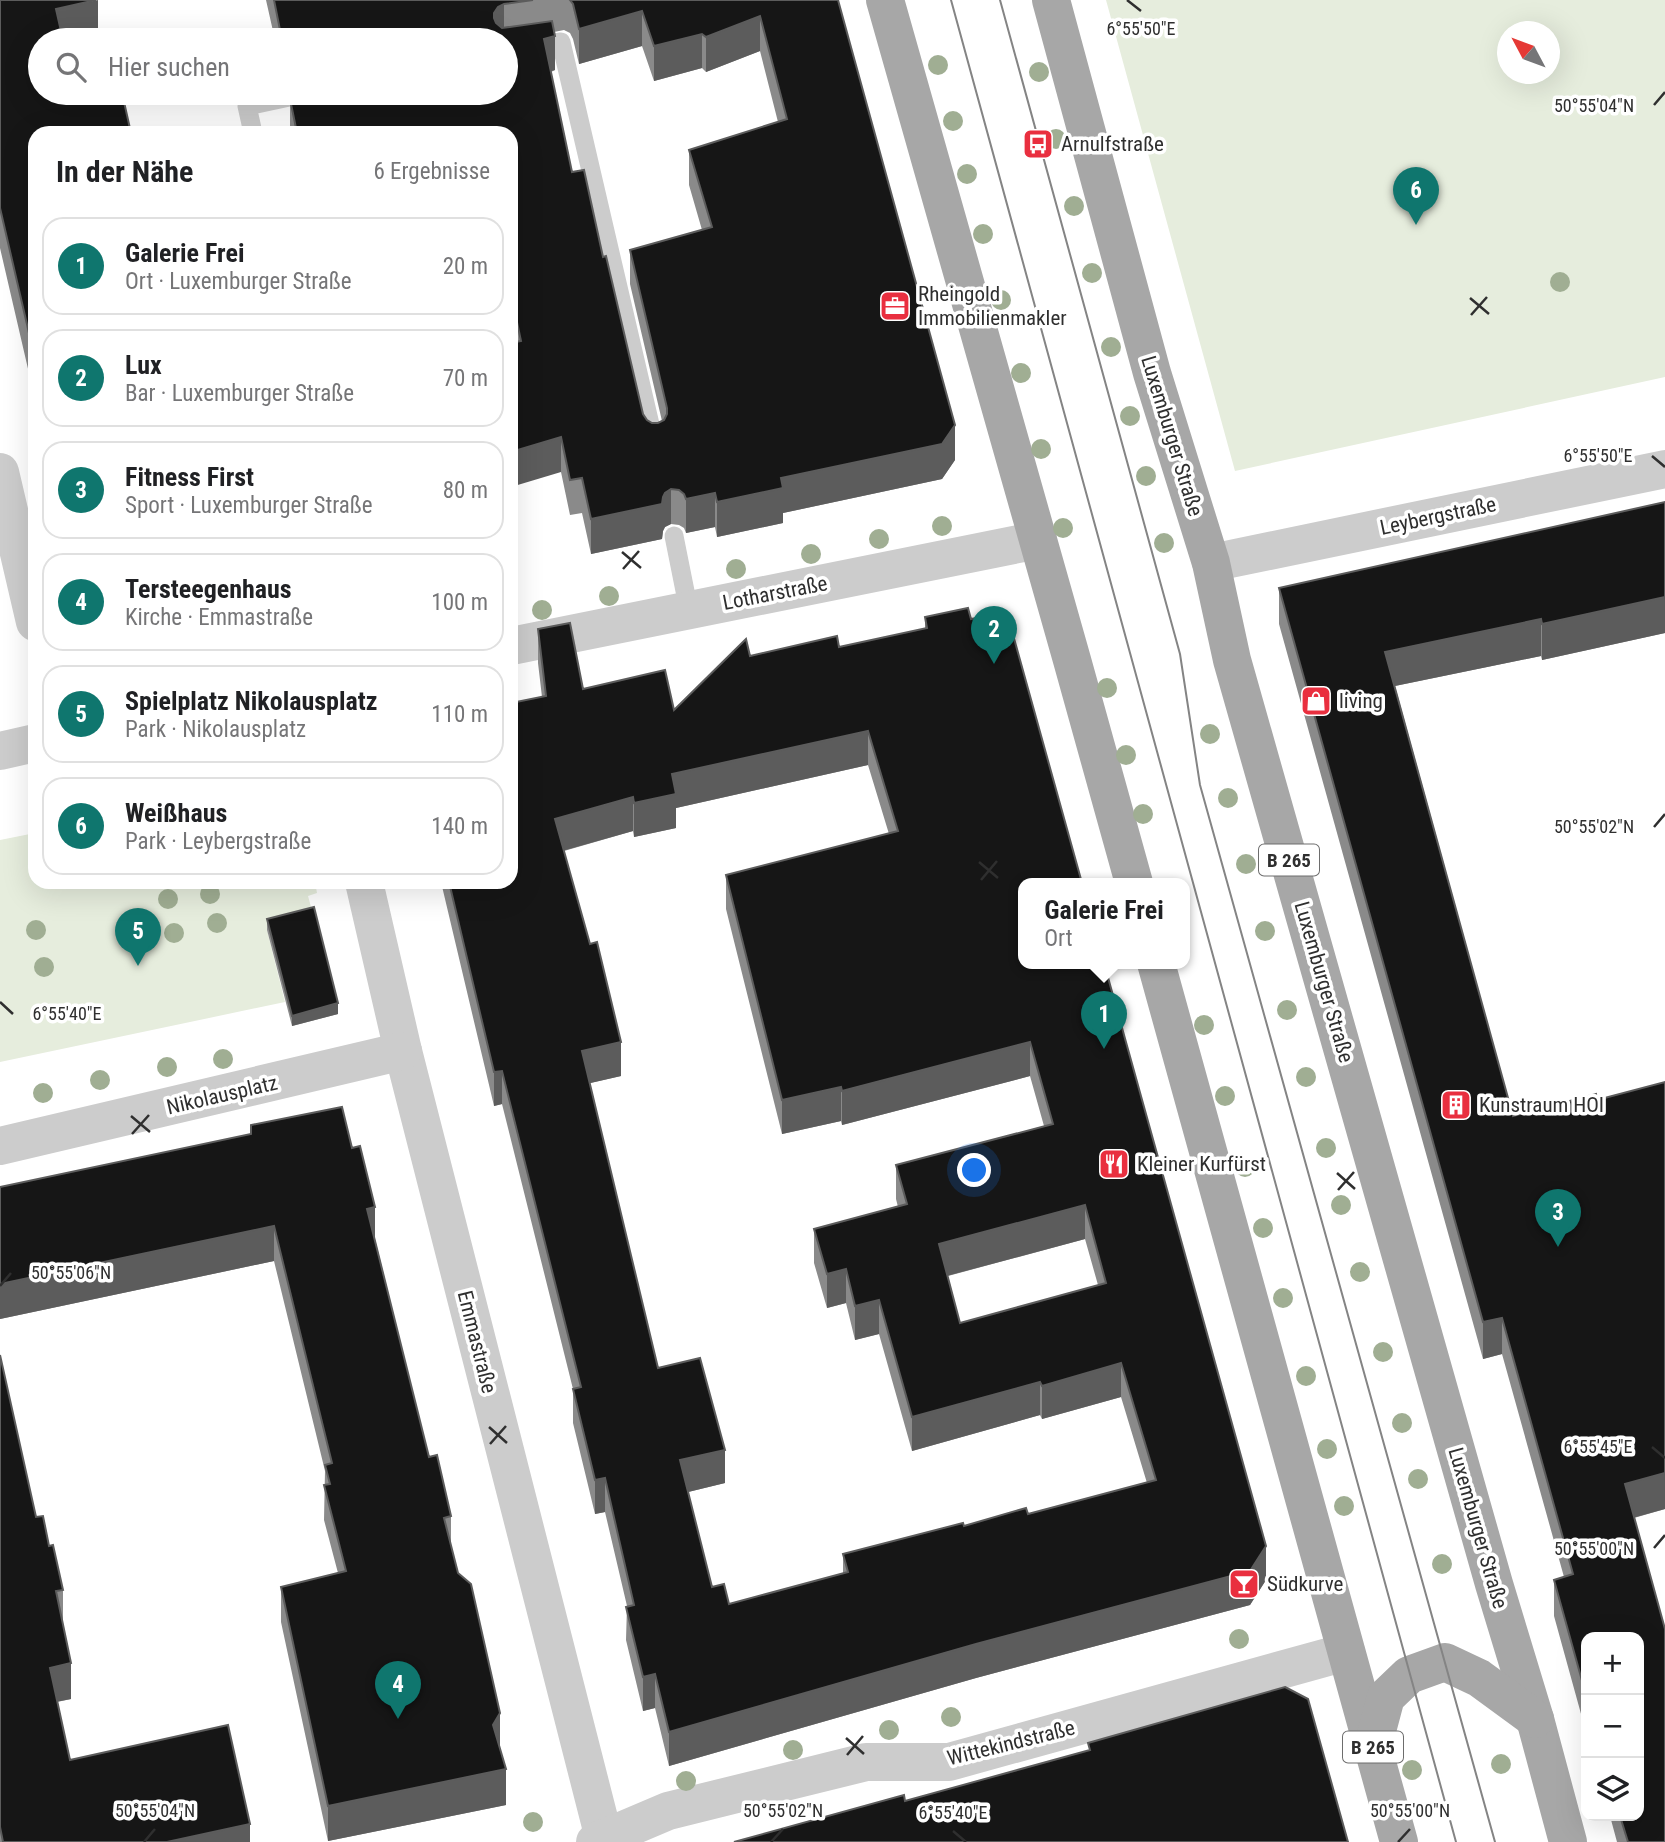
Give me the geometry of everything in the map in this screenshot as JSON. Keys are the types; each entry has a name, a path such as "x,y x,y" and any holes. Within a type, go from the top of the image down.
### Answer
{"main road":[{"path":"885,0 1133,878"},
{"name":"Luxemburger Straße","path":"1051,0 1152,373 1212,563 1232,660 1568,1842"},
{"name":"B 265","path":"1158,969 1399,1842"},
{"path":"1373,1746 1386,1697 1409,1675 1445,1662 1479,1678 1535,1719"}],"street":[{"name":"Leybergstraße","path":"1212,563 1665,469"},
{"path":"0,472 28,592"},
{"name":"Lotharstraße","path":"518,645 1038,540"},
{"path":"0,751 28,745"},
{"name":"Emmastraße","path":"366,889 403,1051 601,1841"},
{"name":"Nikolausplatz","path":"0,1146 403,1051"},
{"name":"Wittekindstraße","path":"601,1841 668,1811 866,1762 950,1762 1346,1652"}],"lane":[{"path":"518,49 561,42 655,446"},
{"path":"251,126 247,106 252,105"},
{"path":"674,536 689,611"}],"green space":[{"path":"1106,0 1665,0 1665,377 1235,471"},
{"path":"28,834 28,889 316,889 317,893 308,896 314,918 267,930 285,1002 0,1062 0,840"}],"building":[{"path":"0,0 96,0 56,9 60,28 28,28 28,105 125,105 129,126 28,126 28,329 0,208"},
{"path":"274,0 533,0 498,7 494,18 502,28 280,28"},
{"path":"570,0 838,0 955,425 942,444 781,478 783,488 717,502 715,493 686,499 679,490 671,489 665,493 662,504 591,519 582,478 570,480 561,437 518,450 518,342 521,341 518,327 518,126 296,126 291,105 518,105 518,28 502,28 552,21 555,36 544,39 572,172 584,170 643,414 652,423 658,423 664,420 667,408 630,250 712,227 689,150 787,119 760,16 706,37 702,34 654,46 642,11 579,29"},
{"path":"1665,502 1665,597 1542,624 1541,619 1385,652 1513,1116 1596,1094 1597,1100 1665,1082 1665,1473 1625,1484 1665,1629 1665,1842 1628,1842 1622,1821 1644,1821 1644,1632 1581,1632 1581,1677 1554,1580 1573,1574 1502,1318 1483,1322 1279,588"},
{"path":"968,608 971,619 997,614 1010,624 1081,878 1018,878 1018,969 1106,969 1266,1546 1250,1571 976,1644 669,1732 655,1674 643,1677 626,1607 634,1605 605,1478 595,1480 573,1389 581,1387 502,1071 494,1072 451,889 518,889 518,702 546,696 538,629 570,623 583,689 665,670 674,710 746,639 750,656 837,636 839,647 927,628 925,617","holes":["868,731 898,831 726,875 782,1100 841,1087 842,1091 1030,1042 1053,1124 896,1165 907,1204 814,1229 827,1274 846,1269 855,1306 879,1300 912,1417 1040,1382 1042,1386 1121,1363 1156,1480 1028,1514 1026,1508 964,1526 963,1523 843,1554 848,1572 729,1604 724,1584 712,1587 680,1460 725,1450 700,1358 658,1368 582,1051 621,1042 597,942 590,944 555,819 633,797 634,803 676,794 672,774","1085,1205 1106,1283 960,1323 939,1244"]},
{"path":"314,907 338,1003 292,1016 267,919"},
{"path":"342,1107 352,1148 360,1146 375,1207 367,1209 429,1457 437,1455 451,1516 444,1518 458,1573 471,1584 500,1713 493,1725 506,1769 328,1806 281,1587 346,1571 324,1485 330,1484 325,1465 332,1463 274,1226 0,1284 0,1187 251,1134 251,1125"},
{"path":"0,1355 36,1517 43,1516 63,1590 56,1591 71,1663 50,1668 70,1760 228,1725 250,1824 167,1842 3,1842 0,1827"},
{"path":"1285,1687 1308,1699 1348,1842 734,1842 904,1795 905,1801 1090,1750 1088,1743"}],"tram line":[{"path":"951,0 1456,1842"},
{"path":"1000,0 1180,654 1200,785 1495,1842"}],"place":[{"name":"Arnulfstraße","path":"1038,144"},
{"name":"Weißhaus","path":"1416,225"},
{"name":"Rheingold Immobilienmakler","path":"895,306"},
{"name":"Lux","path":"994,664"},
{"name":"living","path":"1316,701"},
{"name":"Spielplatz Nikolausplatz","path":"138,966"},
{"name":"Galerie Frei","path":"1104,1049"},
{"name":"Kunstraum HOI","path":"1456,1105"},
{"name":"Kleiner Kurfürst","path":"1114,1164"},
{"name":"Fitness First","path":"1558,1247"},
{"name":"Südkurve","path":"1244,1584"},
{"name":"Tersteegenhaus","path":"398,1719"}]}
